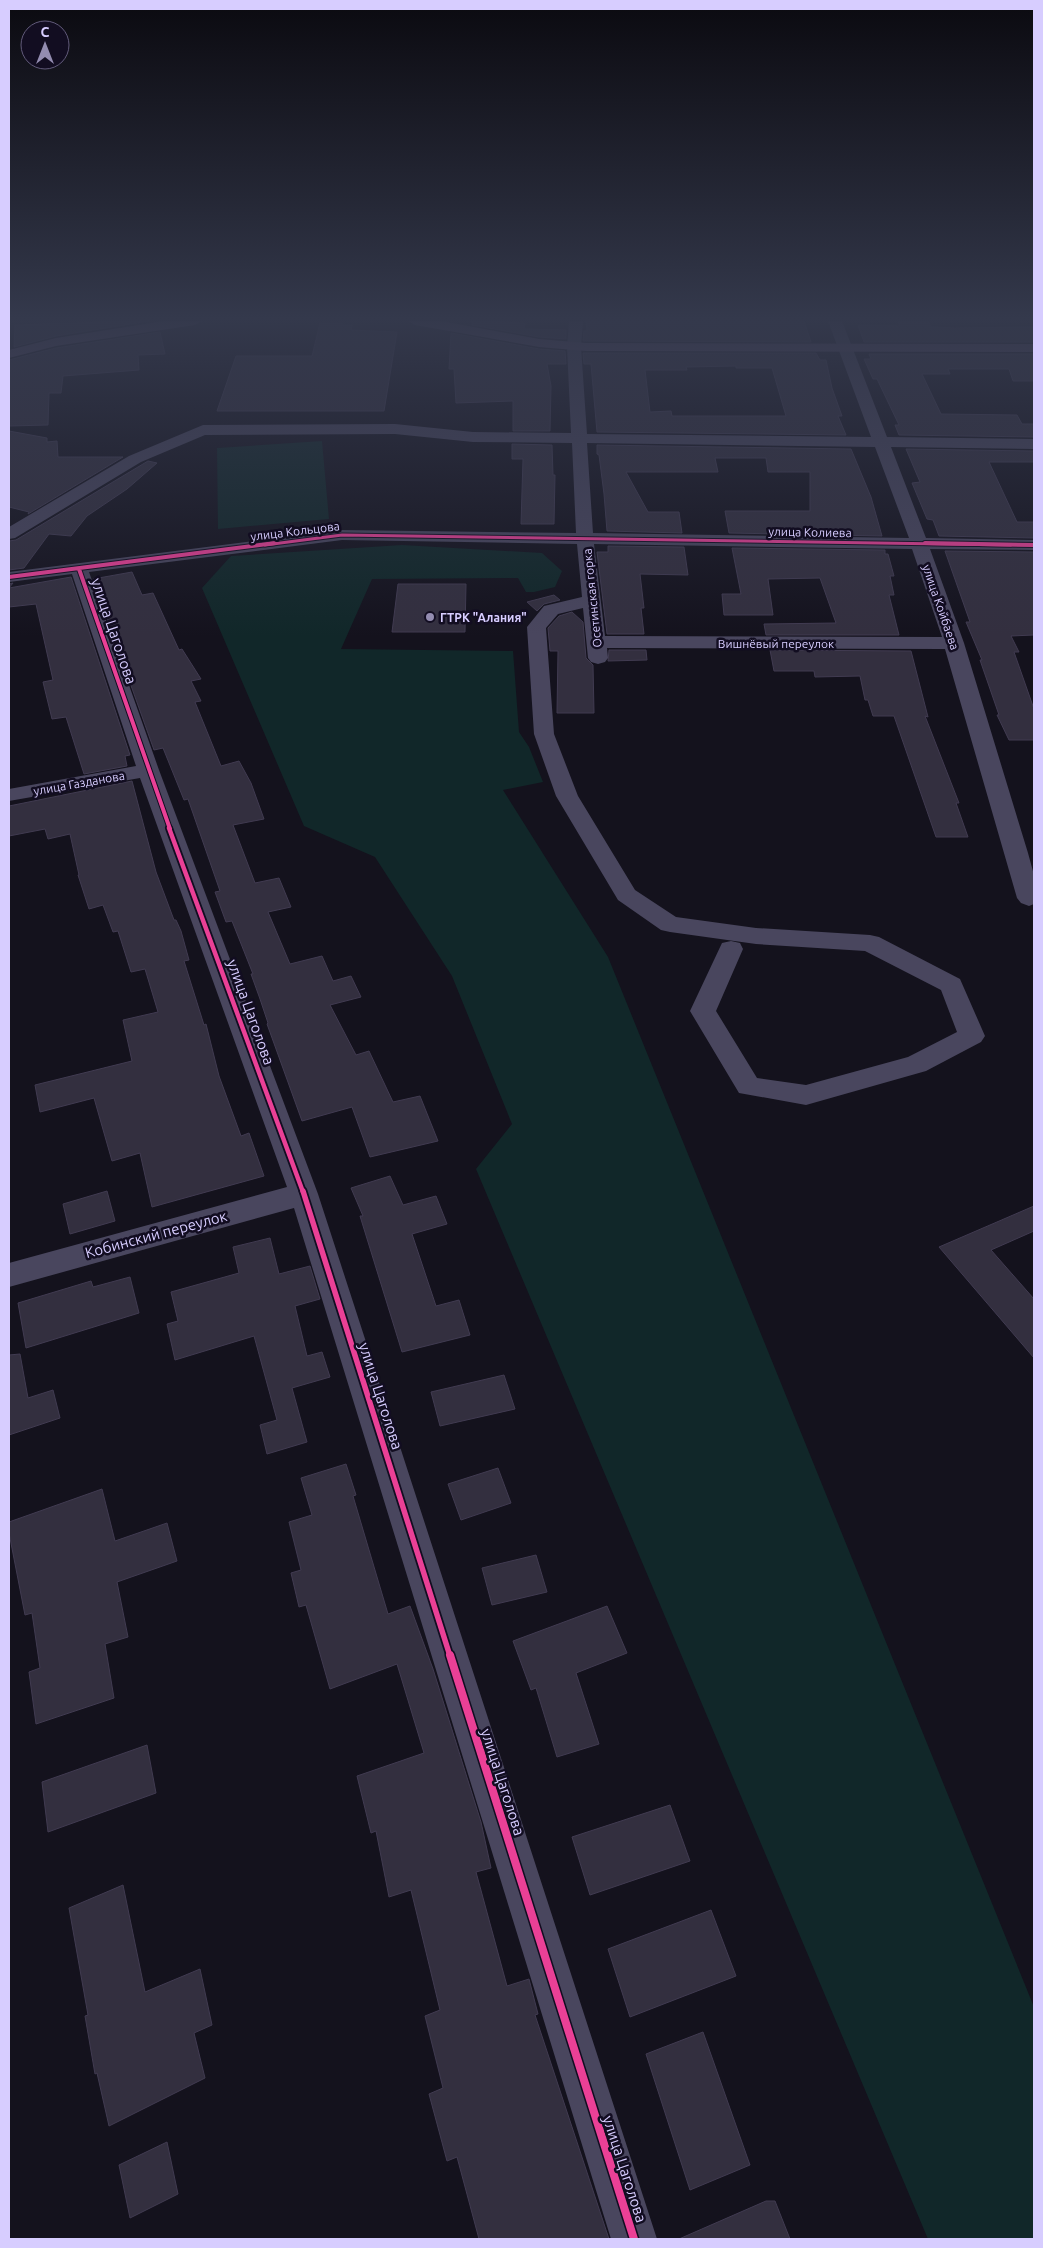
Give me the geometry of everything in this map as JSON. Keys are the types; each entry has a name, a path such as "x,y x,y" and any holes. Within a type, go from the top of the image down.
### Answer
{"street":[{"name":"Осетинская горка","path":"579,426 585,539 598,650"},
{"name":"улица Койбаева","path":"874,426 920,544 954,643 1029,898"},
{"path":"9,534 135,458 202,430 395,429 473,437 1034,444"},
{"name":"улица Кольцова","path":"9,577 342,535 585,539"},
{"name":"улица Колиева","path":"585,539 1034,545"},
{"name":"улица Цаголова","path":"79,569 148,770 304,1194 634,2239"},
{"path":"592,600 551,610 536,627 544,734 567,796 626,895 670,924 756,936 870,943 951,985 972,1036 917,1064 806,1095 748,1086 703,1011 731,949"},
{"name":"Вишнёвый переулок","path":"598,650 954,643"},
{"name":"улица Газданова","path":"9,795 148,770"},
{"name":"Кобинский переулок","path":"9,1275 304,1194"}],"green space":[{"path":"322,441 329,519 218,529 217,448"},
{"path":"402,545 542,553 562,571 555,587 534,592 526,592 518,578 372,579 341,649 513,651 519,732 529,747 543,782 503,790 608,957 1034,2007 1034,2239 928,2239 476,1169 512,1124 452,976 375,857 304,826 202,588 231,556"}],"building":[{"path":"513,426 550,426 550,431 513,431"},
{"path":"596,426 842,426 846,435 597,432"},
{"path":"895,426 1034,426 1034,437 899,435"},
{"path":"9,431 47,438 47,442 57,441 58,457 123,457 28,514 29,512 9,507"},
{"path":"512,444 552,445 553,475 555,475 554,524 521,524 523,459 512,459"},
{"path":"597,445 851,449 871,497 882,536 729,533 725,511 810,511 810,472 768,472 766,458 715,458 718,472 626,472 648,512 679,512 682,533 607,531"},
{"path":"906,449 1034,451 1034,462 989,462 1017,522 1034,522 1034,538 939,536 933,520 927,519 912,483 920,482"},
{"path":"148,461 157,463 127,489 87,516 71,536 49,534 24,568 9,570 9,541 16,540"},
{"path":"608,546 684,547 688,575 640,574 644,608 641,608 644,634 607,634 597,552 608,552"},
{"path":"732,548 885,550 885,554 888,554 894,576 890,576 894,595 889,595 899,635 766,635 764,624 836,623 820,578 768,579 773,615 724,615 722,594 741,594"},
{"path":"945,551 1034,552 1034,635 1011,636 1019,652 1014,652 1034,709 1034,740 1009,740 997,715 999,715 980,660 982,660 966,622 970,622"},
{"path":"132,572 142,595 153,593 179,650 182,649 201,679 191,681 201,701 195,702 221,766 239,761 251,783 264,819 233,825 255,883 279,878 291,907 268,912 290,964 322,956 333,981 351,976 361,997 330,1005 356,1055 369,1051 393,1102 420,1096 438,1141 370,1157 352,1107 302,1121 267,1024 251,974 253,974 232,921 226,922 215,892 220,891 188,799 184,800 163,748 154,750 93,579"},
{"path":"71,577 130,755 125,756 127,766 84,774 66,717 52,719 43,682 53,680 36,604 9,607 9,588"},
{"name":"ГТРК \"Алания\"","path":"398,584 466,584 465,632 392,632"},
{"path":"554,595 560,600 544,604 537,611 527,602"},
{"path":"572,612 583,622 586,658 593,665 594,713 557,713 558,651 550,651 548,628 559,616"},
{"path":"609,650 646,650 647,660 608,661"},
{"path":"770,650 911,651 928,717 925,716 959,803 956,803 968,837 936,837 894,716 873,716 868,700 865,700 860,676 815,677 814,671 774,671"},
{"path":"132,781 156,872 174,920 176,920 181,931 189,960 184,961 204,1025 206,1024 219,1076 241,1136 249,1133 264,1176 152,1207 140,1153 112,1161 94,1098 40,1112 35,1085 132,1061 123,1020 158,1012 145,969 131,972 118,931 113,932 103,905 89,909 78,875 70,834 48,839 45,829 9,836 9,806"},
{"path":"390,1176 403,1205 436,1196 447,1224 412,1234 436,1306 459,1300 470,1335 402,1352 360,1216 363,1216 351,1188"},
{"path":"107,1191 115,1221 70,1234 63,1204"},
{"path":"1034,1206 1034,1231 991,1250 1034,1299 1034,1358 939,1247"},
{"path":"270,1238 279,1274 310,1266 320,1299 295,1306 307,1356 322,1352 330,1377 292,1388 307,1442 267,1454 260,1425 277,1420 254,1336 175,1360 167,1324 178,1321 171,1292 239,1273 233,1247"},
{"path":"130,1277 139,1313 26,1348 18,1303 91,1281 93,1287"},
{"path":"20,1354 28,1398 53,1390 60,1418 9,1435 9,1355"},
{"path":"504,1375 515,1409 440,1426 431,1392"},
{"path":"346,1464 356,1495 353,1496 388,1614 410,1606 433,1669 481,1822 491,1868 476,1872 507,1986 529,1979 538,2014 535,2015 609,2239 479,2239 457,2157 447,2161 429,2094 443,2088 425,2016 440,2010 411,1890 389,1897 376,1831 371,1833 357,1776 424,1753 397,1664 330,1689 306,1605 299,1607 291,1573 301,1570 289,1522 312,1515 301,1478"},
{"path":"498,1468 511,1503 461,1520 448,1484"},
{"path":"102,1489 115,1541 167,1523 177,1561 117,1582 128,1637 105,1644 114,1698 36,1724 29,1672 40,1668 32,1613 25,1615 9,1533 9,1522"},
{"path":"536,1555 547,1592 492,1605 482,1568"},
{"path":"607,1606 627,1653 576,1673 599,1744 557,1757 536,1688 531,1690 513,1641"},
{"path":"147,1745 156,1793 48,1832 42,1782"},
{"path":"670,1805 690,1861 590,1895 572,1837"},
{"path":"123,1885 145,1992 200,1969 212,2025 194,2033 205,2078 109,2126 97,2073 95,2074 85,2016 88,2015 69,1908"},
{"path":"711,1910 736,1976 630,2017 608,1949"},
{"path":"703,2032 750,2165 690,2190 646,2054"},
{"path":"167,2142 178,2194 130,2218 119,2165"},
{"path":"766,2201 775,2201 790,2239 679,2239"}],"cycle path":[{"path":"9,577 342,535 1034,545"},
{"path":"79,569 148,770 304,1194 634,2239"}],"place":[{"name":"ГТРК \"Алания\"","path":"430,617"}]}
